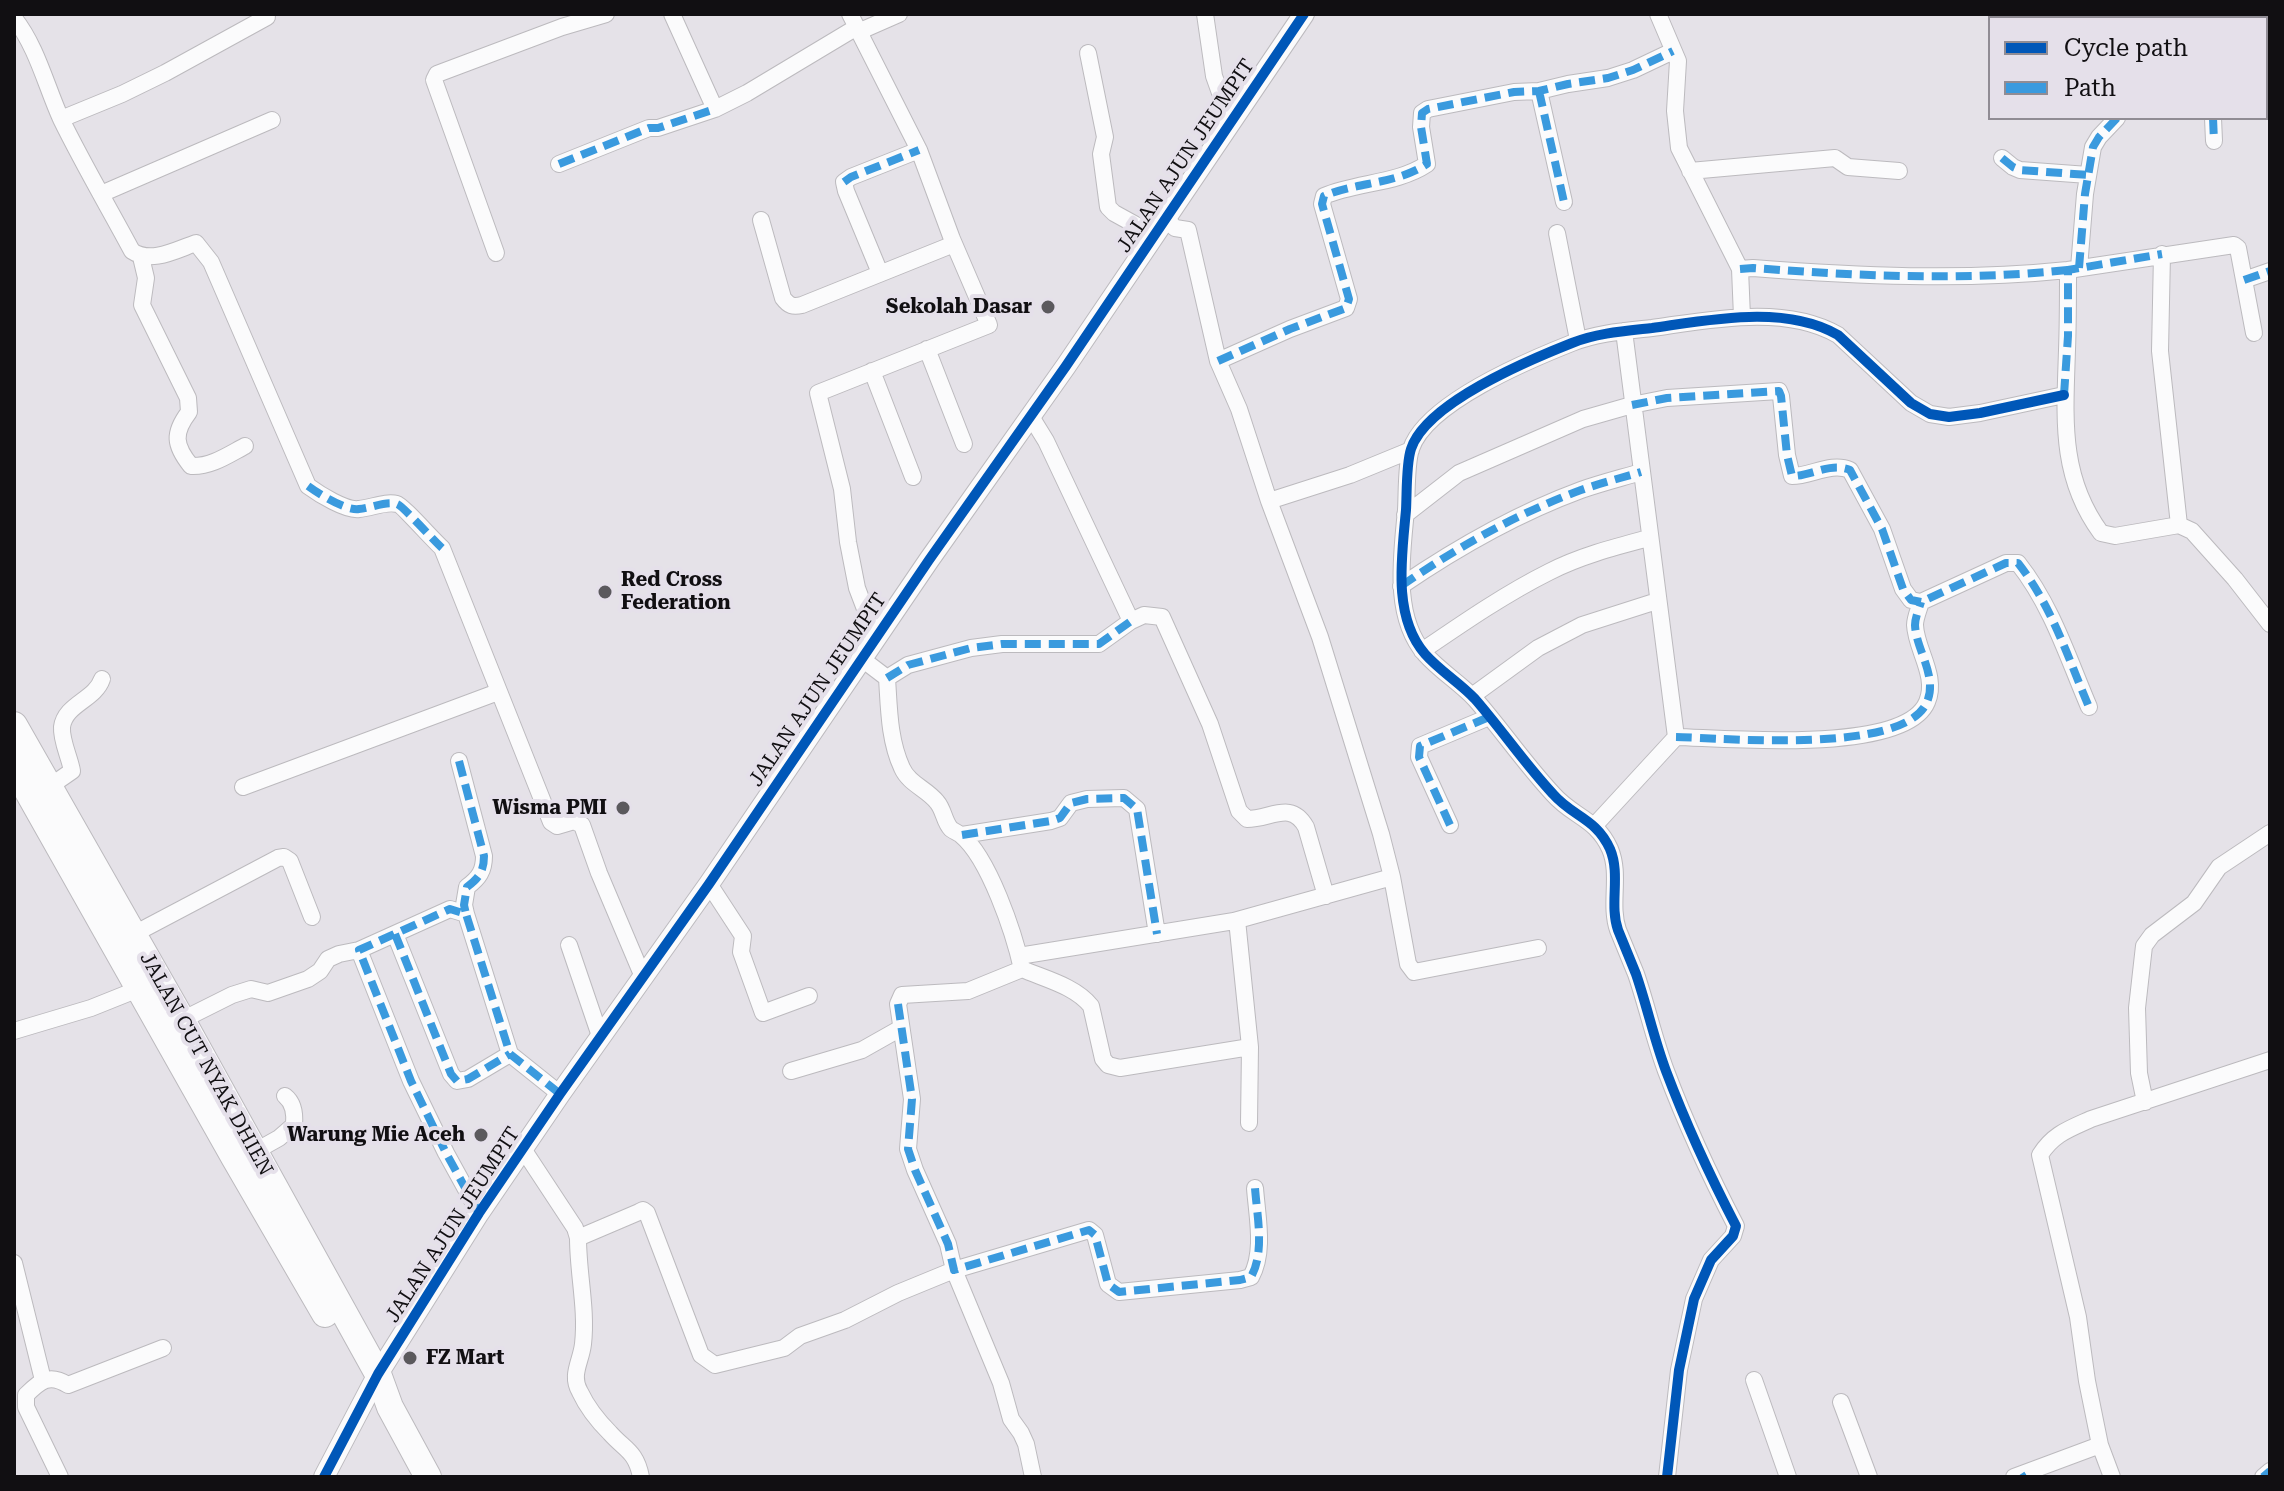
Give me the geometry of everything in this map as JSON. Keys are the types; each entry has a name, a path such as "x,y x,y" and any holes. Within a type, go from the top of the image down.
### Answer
{"highway":[{"name":"JALAN CUT NYAK DHIEN","path":"14,725 134,934 149,985 182,1020 373,1382"},
{"name":"JALAN CUT NYAK DHIEN","path":"14,767 149,985 234,1157 390,1407 428,1477"}],"street":[{"path":"496,253 434,80 437,74 562,27 606,14"},
{"path":"672,14 715,109"},
{"path":"559,164 649,128 658,128 715,109 747,93 855,24 899,14"},
{"path":"1205,14 1214,76 1230,121"},
{"name":"JALAN AJUN JEUMPIT","path":"324,1477 373,1382 479,1213 709,884 1304,14"},
{"path":"1658,14 1678,61 1676,133 1679,148 1740,269 1742,317"},
{"path":"61,119 165,73 267,17"},
{"path":"14,18 38,63 61,119 132,251 141,257 151,258 196,243 211,262 308,486 322,496 355,510 396,503 406,508 415,523 442,548 551,822 557,826 574,821 582,825 643,977"},
{"path":"855,24 919,150 954,244 989,325 821,391 818,396 842,489 857,588 876,638"},
{"path":"1218,361 1346,308 1349,299 1322,204 1324,196 1415,172 1427,164 1422,113 1428,109 1514,92 1539,91 1608,78 1673,51"},
{"path":"1088,53 1105,137 1101,154 1108,207 1114,213 1160,227 1188,230 1218,361 1239,409 1269,501 1320,637 1381,834 1408,964 1414,972 1538,948"},
{"path":"1539,91 1564,202"},
{"path":"101,194 272,120"},
{"path":"2115,120 2095,141 2073,269 2064,395 2065,428 2074,480 2092,521 2101,533 2115,536 2179,525 2192,531 2270,624"},
{"path":"2213,120 2214,141"},
{"path":"880,273 844,182 919,150"},
{"path":"1690,171 1835,158 1848,167 1899,171"},
{"path":"2002,158 2020,170 2088,175"},
{"path":"761,220 783,298 794,307 954,244"},
{"path":"1557,233 1578,340"},
{"path":"1740,269 1865,276 1987,277 2073,269 2234,245 2238,248 2254,333"},
{"path":"2162,254 2160,351 2179,525"},
{"path":"141,257 146,278 142,305 188,398 189,412 176,434 182,455 191,466 198,466 211,464 245,446"},
{"path":"2244,280 2270,271"},
{"path":"1667,1477 1679,1370 1694,1299 1711,1260 1733,1236 1736,1226 1698,1148 1666,1069 1637,976 1616,922 1615,873 1611,855 1595,825 1554,796 1472,696 1422,651 1409,624 1401,586 1411,450 1423,429 1448,407 1499,375 1578,340 1624,331 1742,317 1790,319 1827,329 1838,335 1911,403 1930,414 1949,417 1980,413 2064,395"},
{"path":"1624,331 1676,737"},
{"path":"927,349 964,444"},
{"path":"872,371 913,477"},
{"path":"1405,515 1459,473 1583,419 1667,398 1779,391 1792,476 1837,466 1850,470 1882,529 1903,589 1911,600 1921,602 2006,563 2018,563 2063,640 2089,707"},
{"path":"1030,415 1046,441 1131,621"},
{"path":"1269,501 1338,480 1411,450"},
{"path":"1401,586 1446,555 1527,512 1582,489 1641,472"},
{"path":"1422,651 1550,571 1601,551 1649,538"},
{"path":"1472,696 1538,648 1582,625 1657,601"},
{"path":"1595,825 1676,737 1829,740 1884,731 1914,720 1927,702 1930,679 1915,625 1921,602"},
{"path":"887,678 908,665 971,648 1002,644 1099,644 1144,615 1162,617 1210,724 1239,811 1247,819 1290,811 1300,816 1326,896"},
{"path":"862,659 887,678 890,728 907,778 934,797 951,829 962,835 981,862 1004,908 1021,962 1077,993 1091,1006 1103,1059 1108,1065 1120,1068 1250,1047"},
{"path":"51,788 72,771 62,728 67,717 73,707 99,689 102,679"},
{"path":"243,787 498,692"},
{"path":"1450,825 1419,757 1420,746 1489,717"},
{"path":"459,761 484,856 484,868 478,879 467,887 466,914 510,1054 560,1094"},
{"path":"962,835 1051,821 1060,818 1071,803 1087,799 1124,798 1137,809 1157,934"},
{"path":"2145,1102 2139,1073 2137,1008 2144,946 2152,935 2194,903 2219,867 2270,833"},
{"path":"134,934 284,857 290,861 312,917"},
{"path":"1033,1477 1026,1444 1011,1419 1001,1383 954,1270 948,1244 908,1149 912,1099 898,1004 902,995 968,991 1021,962 1237,920 1392,877"},
{"path":"709,884 743,936 741,952 763,1013 809,996"},
{"path":"182,1020 232,995 251,989 268,993 308,979 320,971 328,959 359,950 450,909 466,914"},
{"path":"1237,920 1250,1047 1249,1123"},
{"path":"395,934 451,1074 457,1081 468,1079 510,1054"},
{"path":"569,945 600,1036"},
{"path":"359,950 411,1081 479,1213"},
{"path":"14,1031 91,1008 149,985"},
{"path":"791,1071 862,1050 901,1028"},
{"path":"2112,1477 2100,1445 2078,1317 2040,1155 2048,1142 2065,1130 2126,1106 2270,1060"},
{"path":"254,1152 294,1125 291,1100 285,1096"},
{"path":"523,1149 575,1228 578,1238 584,1330 583,1351 576,1364 577,1389 612,1435 631,1450 641,1477"},
{"path":"578,1238 643,1210 647,1213 701,1355 715,1365 784,1348 800,1336 845,1320 898,1293 954,1270 1089,1230 1095,1235 1108,1284 1119,1292 1251,1277 1257,1267 1255,1188"},
{"path":"14,1263 43,1380"},
{"path":"60,1477 26,1407 26,1395 43,1380 58,1378 68,1385 163,1348"},
{"path":"1754,1380 1788,1477"},
{"path":"1841,1402 1869,1477"},
{"path":"2019,1476 2100,1445"},
{"path":"2263,1477 2270,1471"}],"marked path":[{"path":"1218,361 1346,308 1349,299 1322,204 1324,196 1403,175 1427,164 1422,113 1428,109 1514,92 1539,91 1608,78 1673,51"},
{"path":"1539,91 1564,202"},
{"path":"559,164 649,128 658,128 715,109"},
{"path":"2079,268 2085,194 2093,147 2115,120"},
{"path":"2213,120 2214,141"},
{"path":"844,182 919,150"},
{"path":"2002,158 2020,170 2088,175"},
{"path":"2064,395 2068,270 2162,254"},
{"path":"1740,269 1949,276 2068,270"},
{"path":"2244,280 2270,271"},
{"path":"1632,405 1667,398 1779,391 1792,476 1828,468 1850,470 1882,529 1903,589 1911,600 1921,602 2006,563 2018,563 2050,615 2089,707"},
{"path":"1401,586 1466,545 1533,510 1581,490 1641,472"},
{"path":"308,486 354,509 397,504 442,548"},
{"path":"1676,737 1812,740 1885,730 1912,719 1927,702 1930,692 1915,625 1921,602"},
{"path":"887,678 908,665 971,648 1002,644 1099,644 1131,621"},
{"path":"1450,825 1419,757 1420,746 1489,717"},
{"path":"459,761 484,856 480,874 467,887 466,914"},
{"path":"962,835 1051,821 1060,818 1071,803 1087,799 1124,798 1137,809 1157,934"},
{"path":"479,1213 411,1081 359,950 450,909 466,914 510,1054 560,1094"},
{"path":"395,934 451,1074 457,1081 468,1079 510,1054"},
{"path":"898,1004 912,1099 908,1149 948,1244 954,1270 1089,1230 1095,1235 1108,1284 1119,1292 1240,1280 1251,1277 1258,1256 1255,1188"},
{"path":"2263,1477 2270,1471"}],"cycle path":[{"path":"324,1477 378,1374 479,1213 1066,366 1304,14"},
{"path":"1667,1477 1679,1370 1694,1299 1711,1260 1733,1236 1736,1226 1674,1091 1636,974 1618,930 1610,849 1591,824 1553,794 1475,699 1431,660 1415,639 1403,604 1402,585 1407,470 1411,449 1420,432 1457,400 1506,372 1553,351 1601,335 1746,317 1795,320 1817,325 1838,335 1911,403 1930,414 1949,417 1980,413 2064,395"}],"place":[{"name":"Sekolah Dasar","path":"1048,307"},
{"name":"Red Cross Federation","path":"605,592"},
{"name":"Wisma PMI","path":"623,808"},
{"name":"Warung Mie Aceh","path":"481,1135"},
{"name":"FZ Mart","path":"410,1358"}]}
